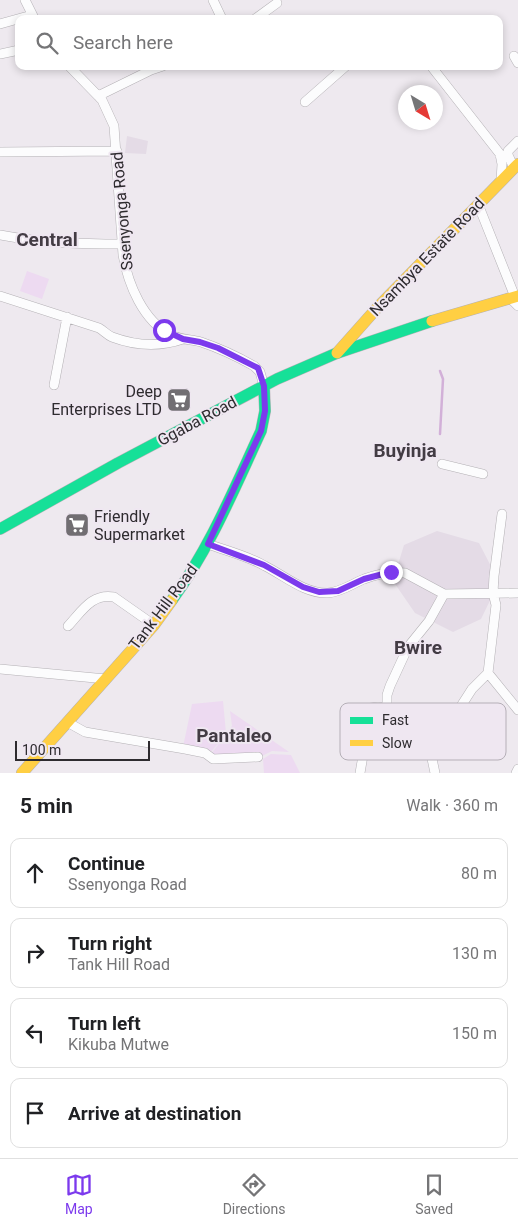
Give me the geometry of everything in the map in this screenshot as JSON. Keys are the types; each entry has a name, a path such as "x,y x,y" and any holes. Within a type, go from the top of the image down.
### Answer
{"street":[{"path":"25,0 32,15"},
{"path":"213,0 220,15"},
{"path":"260,15 277,3"},
{"path":"0,24 15,21"},
{"path":"0,54 15,51"},
{"name":"Ssenyonga Road","path":"73,70 98,96 112,117 117,151 126,272 140,303 164,330 183,339 200,342 254,366 260,372 264,386"},
{"path":"98,96 150,70"},
{"path":"305,102 341,70"},
{"path":"434,70 500,154 502,164 501,181"},
{"path":"516,166 508,155 508,151 518,141"},
{"path":"0,152 117,151"},
{"name":"Nsambya Estate Road","path":"337,352 377,308 516,166"},
{"path":"478,204 515,300"},
{"path":"0,235 29,241 123,244"},
{"path":"0,296 99,328 112,337 126,341 157,346 183,339"},
{"name":"Ggaba Road","path":"0,529 118,463 264,386 337,352 435,321 515,300"},
{"path":"54,385 67,317"},
{"name":"Tank Hill Road","path":"22,773 154,625 186,581 208,544 261,431 265,411 264,386"},
{"path":"442,464 483,474"},
{"path":"463,703 472,689 488,673 496,605 493,593 494,576 502,514"},
{"path":"208,544 264,565 303,587 319,592 338,591 364,579 384,573 398,572 405,573 444,594 518,593"},
{"path":"387,703 387,695 408,646 429,621 444,594"},
{"path":"68,626 95,598 107,595 114,597 154,625"},
{"path":"0,669 106,679"},
{"path":"488,673 518,710"},
{"path":"67,722 85,732 185,749 204,754 213,759 258,757"},
{"path":"360,773 362,760"},
{"path":"432,760 435,773"},
{"path":"516,773 518,769"}],"shaded area":[{"path":"127,136 148,141 146,154 125,153"},
{"path":"27,271 49,279 42,299 20,291"},
{"path":"437,531 479,543 499,582 481,619 453,632 415,613 393,581 404,545"},
{"path":"223,701 226,733 232,726 230,711 289,752 272,751 262,756 211,754 223,738 210,753 183,747 192,704"},
{"path":"271,754 291,755 300,773 264,773 263,759"}],"waterway":[{"path":"440,371 443,379 440,434"}],"traffic: fast":[{"path":"0,529 118,463 277,379 337,353 432,321"},
{"path":"172,600 210,539 261,431 265,411 264,386"}],"traffic: slow":[{"path":"337,353 377,308 518,164"},
{"path":"432,321 518,296"},
{"path":"22,773 154,625 172,600"}],"place":[{"name":"Deep Enterprises LTD","path":"179,400"},
{"name":"Friendly Supermarket","path":"77,525"}],"district":[{"name":"Central","path":"47,239"},
{"name":"Buyinja","path":"405,450"},
{"name":"Bwire","path":"418,647"},
{"name":"Pantaleo","path":"234,735"}],"route":[{"path":"164,330 183,339 218,348 245,360 258,368 262,376 265,411 261,431 208,544 264,565 303,587 319,592 329,593 338,591 364,579 391,572"}]}
